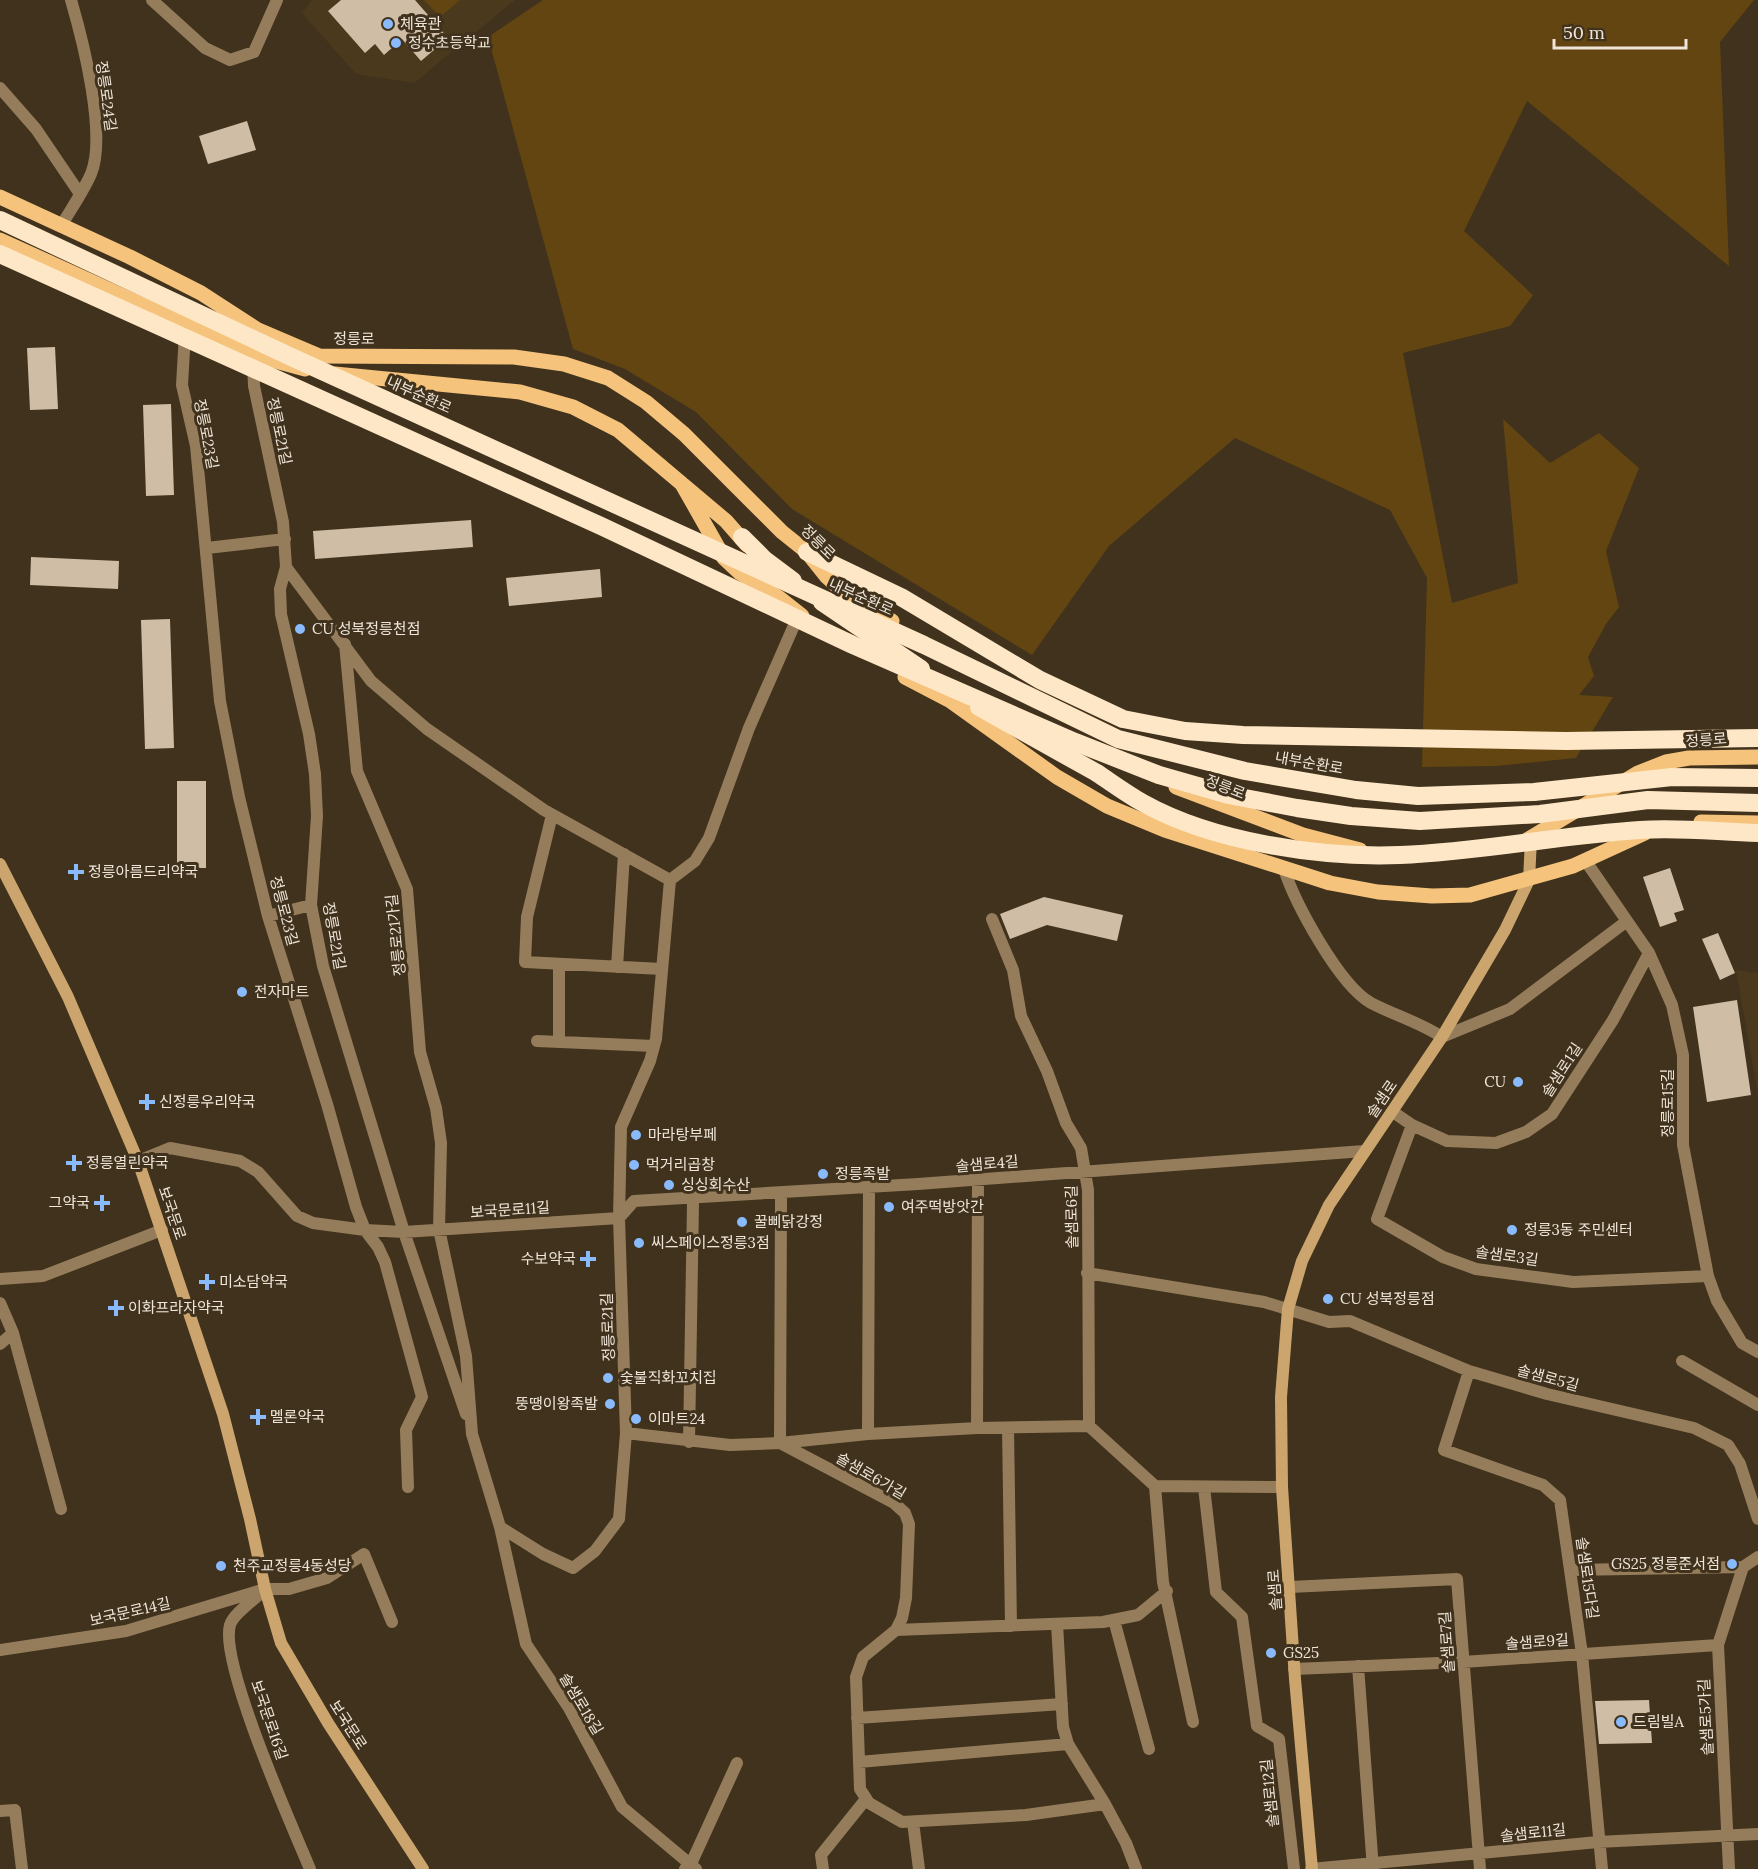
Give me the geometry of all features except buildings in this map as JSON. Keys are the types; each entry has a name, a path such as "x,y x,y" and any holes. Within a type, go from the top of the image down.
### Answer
{"highway":[{"name":"내부순환로","path":"0,220 287,356 924,645 1118,739 1245,771 1356,790 1418,796 1487,796 1663,777 1758,778"},
{"path":"0,254 601,526 853,645 1075,742 1159,776 1229,795 1297,808 1351,816 1420,821 1540,814 1648,800 1758,803"},
{"path":"742,537 765,560 847,621 979,707 1097,773 1144,803 1210,830 1274,844 1352,854 1399,855 1639,830 1690,828 1758,833"},
{"path":"807,552 901,597 1040,680 1123,719 1185,731 1243,735 1566,741 1758,738"}],"main road":[{"name":"정릉로","path":"0,197 130,256 201,293 258,330 319,356 514,357 564,364 608,378 645,402 684,434 782,532 807,552 826,576 847,595 874,612 1041,695 1167,783 1219,805 1303,835 1396,859 1469,857 1531,839 1638,773 1666,762 1689,758 1758,757"},
{"path":"0,205 258,330"},
{"path":"0,240 185,322 253,355 318,373 419,380 520,392 573,407 618,430 742,537 778,597"},
{"path":"682,484 724,558 740,573 778,597 799,614 877,663 949,700 1057,777 1107,806 1165,830 1284,869 1330,883 1378,892 1432,896 1470,895 1529,880 1585,860 1636,835 1703,822 1758,823"},
{"name":"솔샘로","path":"1312,1869 1294,1669 1282,1487 1281,1397 1288,1309 1302,1261 1319,1223 1364,1151 1442,1037 1506,930 1529,880 1531,839"},
{"name":"보국문로","path":"0,864 68,997 138,1161 223,1414 265,1589 281,1643 306,1688 423,1869"}],"street":[{"name":"정릉로24길","path":"61,226 92,172 97,144 87,65 71,0"},
{"path":"152,0 205,48 230,60 254,52 276,5 285,0"},
{"path":"0,88 36,129 80,194"},
{"name":"정릉로23길","path":"185,322 182,385 196,446 220,701 268,916 365,1230 378,1247 385,1262 423,1397 406,1430 408,1487"},
{"name":"정릉로21길","path":"258,330 253,355 254,386 285,539 286,567 280,589 281,614 309,734 315,774 317,816 311,905 329,987 404,1232"},
{"path":"207,548 285,539"},
{"path":"286,567 371,681 427,729 552,815 670,879 695,861 709,838 748,728 799,614"},
{"name":"정릉로21가길","path":"345,644 357,771 407,889 420,1052 436,1108 441,1143 439,1229"},
{"path":"552,815 527,917 525,962 662,969"},
{"path":"617,967 624,854"},
{"name":"정릉로15길","path":"1585,860 1649,953 1672,1005 1683,1055 1683,1145 1708,1276 1717,1301 1742,1343 1758,1352"},
{"path":"1284,869 1292,894 1338,971 1369,1002 1421,1023 1442,1037 1510,1009 1627,921"},
{"name":"정릉로21길","path":"626,1434 619,1218 621,1127 654,1046 670,879"},
{"path":"268,916 311,905"},
{"name":"솔샘로6길","path":"992,919 1013,970 1021,1016 1047,1071 1066,1123 1081,1148 1088,1190 1089,1426"},
{"name":"솔샘로1길","path":"1392,1112 1412,1125 1447,1141 1496,1143 1526,1132 1552,1114 1613,1020 1649,953"},
{"path":"559,964 559,1042"},
{"path":"537,1041 654,1046"},
{"name":"솔샘로3길","path":"1412,1125 1377,1220 1443,1257 1476,1269 1573,1281 1708,1276"},
{"name":"보국문로11길","path":"138,1161 170,1148 240,1161 258,1172 297,1216 313,1223 365,1230 404,1232 619,1218"},
{"name":"솔샘로4길","path":"619,1218 634,1201 978,1180 1364,1151"},
{"path":"977,1428 978,1180"},
{"path":"868,1187 868,1434"},
{"path":"780,1443 781,1199"},
{"path":"689,1442 693,1203"},
{"name":"솔샘로18길","path":"439,1229 466,1356 472,1434 500,1527 526,1644 568,1708 622,1807 689,1868"},
{"path":"0,1279 43,1276 162,1230"},
{"path":"404,1232 472,1434"},
{"path":"1087,1273 1264,1302 1288,1309"},
{"path":"0,1303 13,1333 62,1509"},
{"name":"솔샘로5길","path":"1288,1309 1329,1322 1350,1321 1469,1371 1547,1394 1694,1428 1728,1445 1740,1464 1758,1519"},
{"path":"0,1344 13,1333"},
{"path":"1682,1360 1758,1405"},
{"name":"솔샘로15다길","path":"1469,1371 1444,1450 1543,1485 1560,1500 1582,1654 1602,1869"},
{"path":"500,1527 543,1554 573,1568 595,1551 619,1519 626,1434 689,1442 780,1443 868,1434 977,1428 1089,1426 1155,1486 1282,1487"},
{"path":"1008,1428 1011,1626"},
{"name":"솔샘로6가길","path":"780,1443 894,1503 905,1513 909,1524 906,1598 896,1630"},
{"path":"1155,1486 1163,1582 1167,1591 1193,1722"},
{"name":"솔샘로12길","path":"1203,1487 1216,1592 1242,1617 1257,1726 1279,1739 1294,1869"},
{"path":"265,1589 289,1588 327,1578 364,1554 392,1622"},
{"path":"1571,1570 1743,1567 1758,1557"},
{"name":"솔샘로5가길","path":"1729,1869 1718,1645 1743,1567"},
{"name":"솔샘로7길","path":"1290,1587 1457,1579 1480,1869"},
{"name":"보국문로14길","path":"0,1650 126,1631 265,1589"},
{"name":"보국문로16길","path":"265,1589 231,1622 227,1638 246,1708 310,1869"},
{"path":"1105,1803 1026,1815 902,1822 866,1799 860,1789 856,1677 863,1657 896,1630 1114,1620 1138,1615 1167,1591"},
{"path":"1114,1620 1149,1749"},
{"path":"1057,1624 1063,1727 1068,1744 1105,1803 1126,1843 1136,1869"},
{"name":"솔샘로9길","path":"1294,1669 1463,1662 1718,1645"},
{"path":"1358,1666 1373,1866"},
{"path":"857,1718 1062,1704"},
{"path":"859,1762 1068,1744"},
{"path":"689,1868 737,1763"},
{"path":"823,1869 821,1855 866,1799"},
{"path":"0,1810 15,1810 22,1869"},
{"path":"913,1822 919,1869"},
{"name":"솔샘로11길","path":"1312,1869 1373,1866 1598,1842 1758,1834"}],"shaded area":[{"name":"정수초등학교","path":"312,0 515,0 414,83 356,74 302,13"},
{"path":"424,0 460,0 440,17"},
{"path":"543,0 1754,0 1720,42 1729,266 1527,101 1464,231 1533,295 1510,326 1403,353 1452,603 1518,583 1503,419 1550,463 1599,433 1639,468 1606,551 1619,607 1606,624 1588,657 1594,676 1579,695 1613,697 1576,758 1496,766 1422,767 1427,578 1390,510 1235,438 1109,546 1032,655 792,509 696,412 625,369 573,349 488,37"},
{"path":"1736,970 1758,973 1758,1095"}],"place":[{"name":"체육관","path":"388,24"},
{"name":"정수초등학교","path":"396,43"},
{"name":"CU 성북정릉천점","path":"300,629"},
{"name":"정릉아름드리약국","path":"76,872"},
{"name":"전자마트","path":"242,992"},
{"name":"CU","path":"1518,1082"},
{"name":"신정릉우리약국","path":"147,1102"},
{"name":"마라탕부페","path":"636,1135"},
{"name":"정릉열린약국","path":"74,1163"},
{"name":"먹거리곱창","path":"634,1165"},
{"name":"정릉족발","path":"823,1174"},
{"name":"싱싱회수산","path":"669,1185"},
{"name":"그약국","path":"102,1203"},
{"name":"여주떡방앗간","path":"889,1207"},
{"name":"꿀삐닭강정","path":"742,1222"},
{"name":"정릉3동 주민센터","path":"1512,1230"},
{"name":"씨스페이스정릉3점","path":"639,1243"},
{"name":"수보약국","path":"588,1259"},
{"name":"미소담약국","path":"207,1282"},
{"name":"CU 성북정릉점","path":"1328,1299"},
{"name":"이화프라자약국","path":"116,1308"},
{"name":"숯불직화꼬치집","path":"608,1378"},
{"name":"뚱땡이왕족발","path":"610,1404"},
{"name":"멜론약국","path":"258,1417"},
{"name":"이마트24","path":"636,1419"},
{"name":"GS25 정릉준서점","path":"1732,1564"},
{"name":"천주교정릉4동성당","path":"221,1566"},
{"name":"GS25","path":"1271,1653"},
{"name":"드림빌A","path":"1621,1722"}]}
